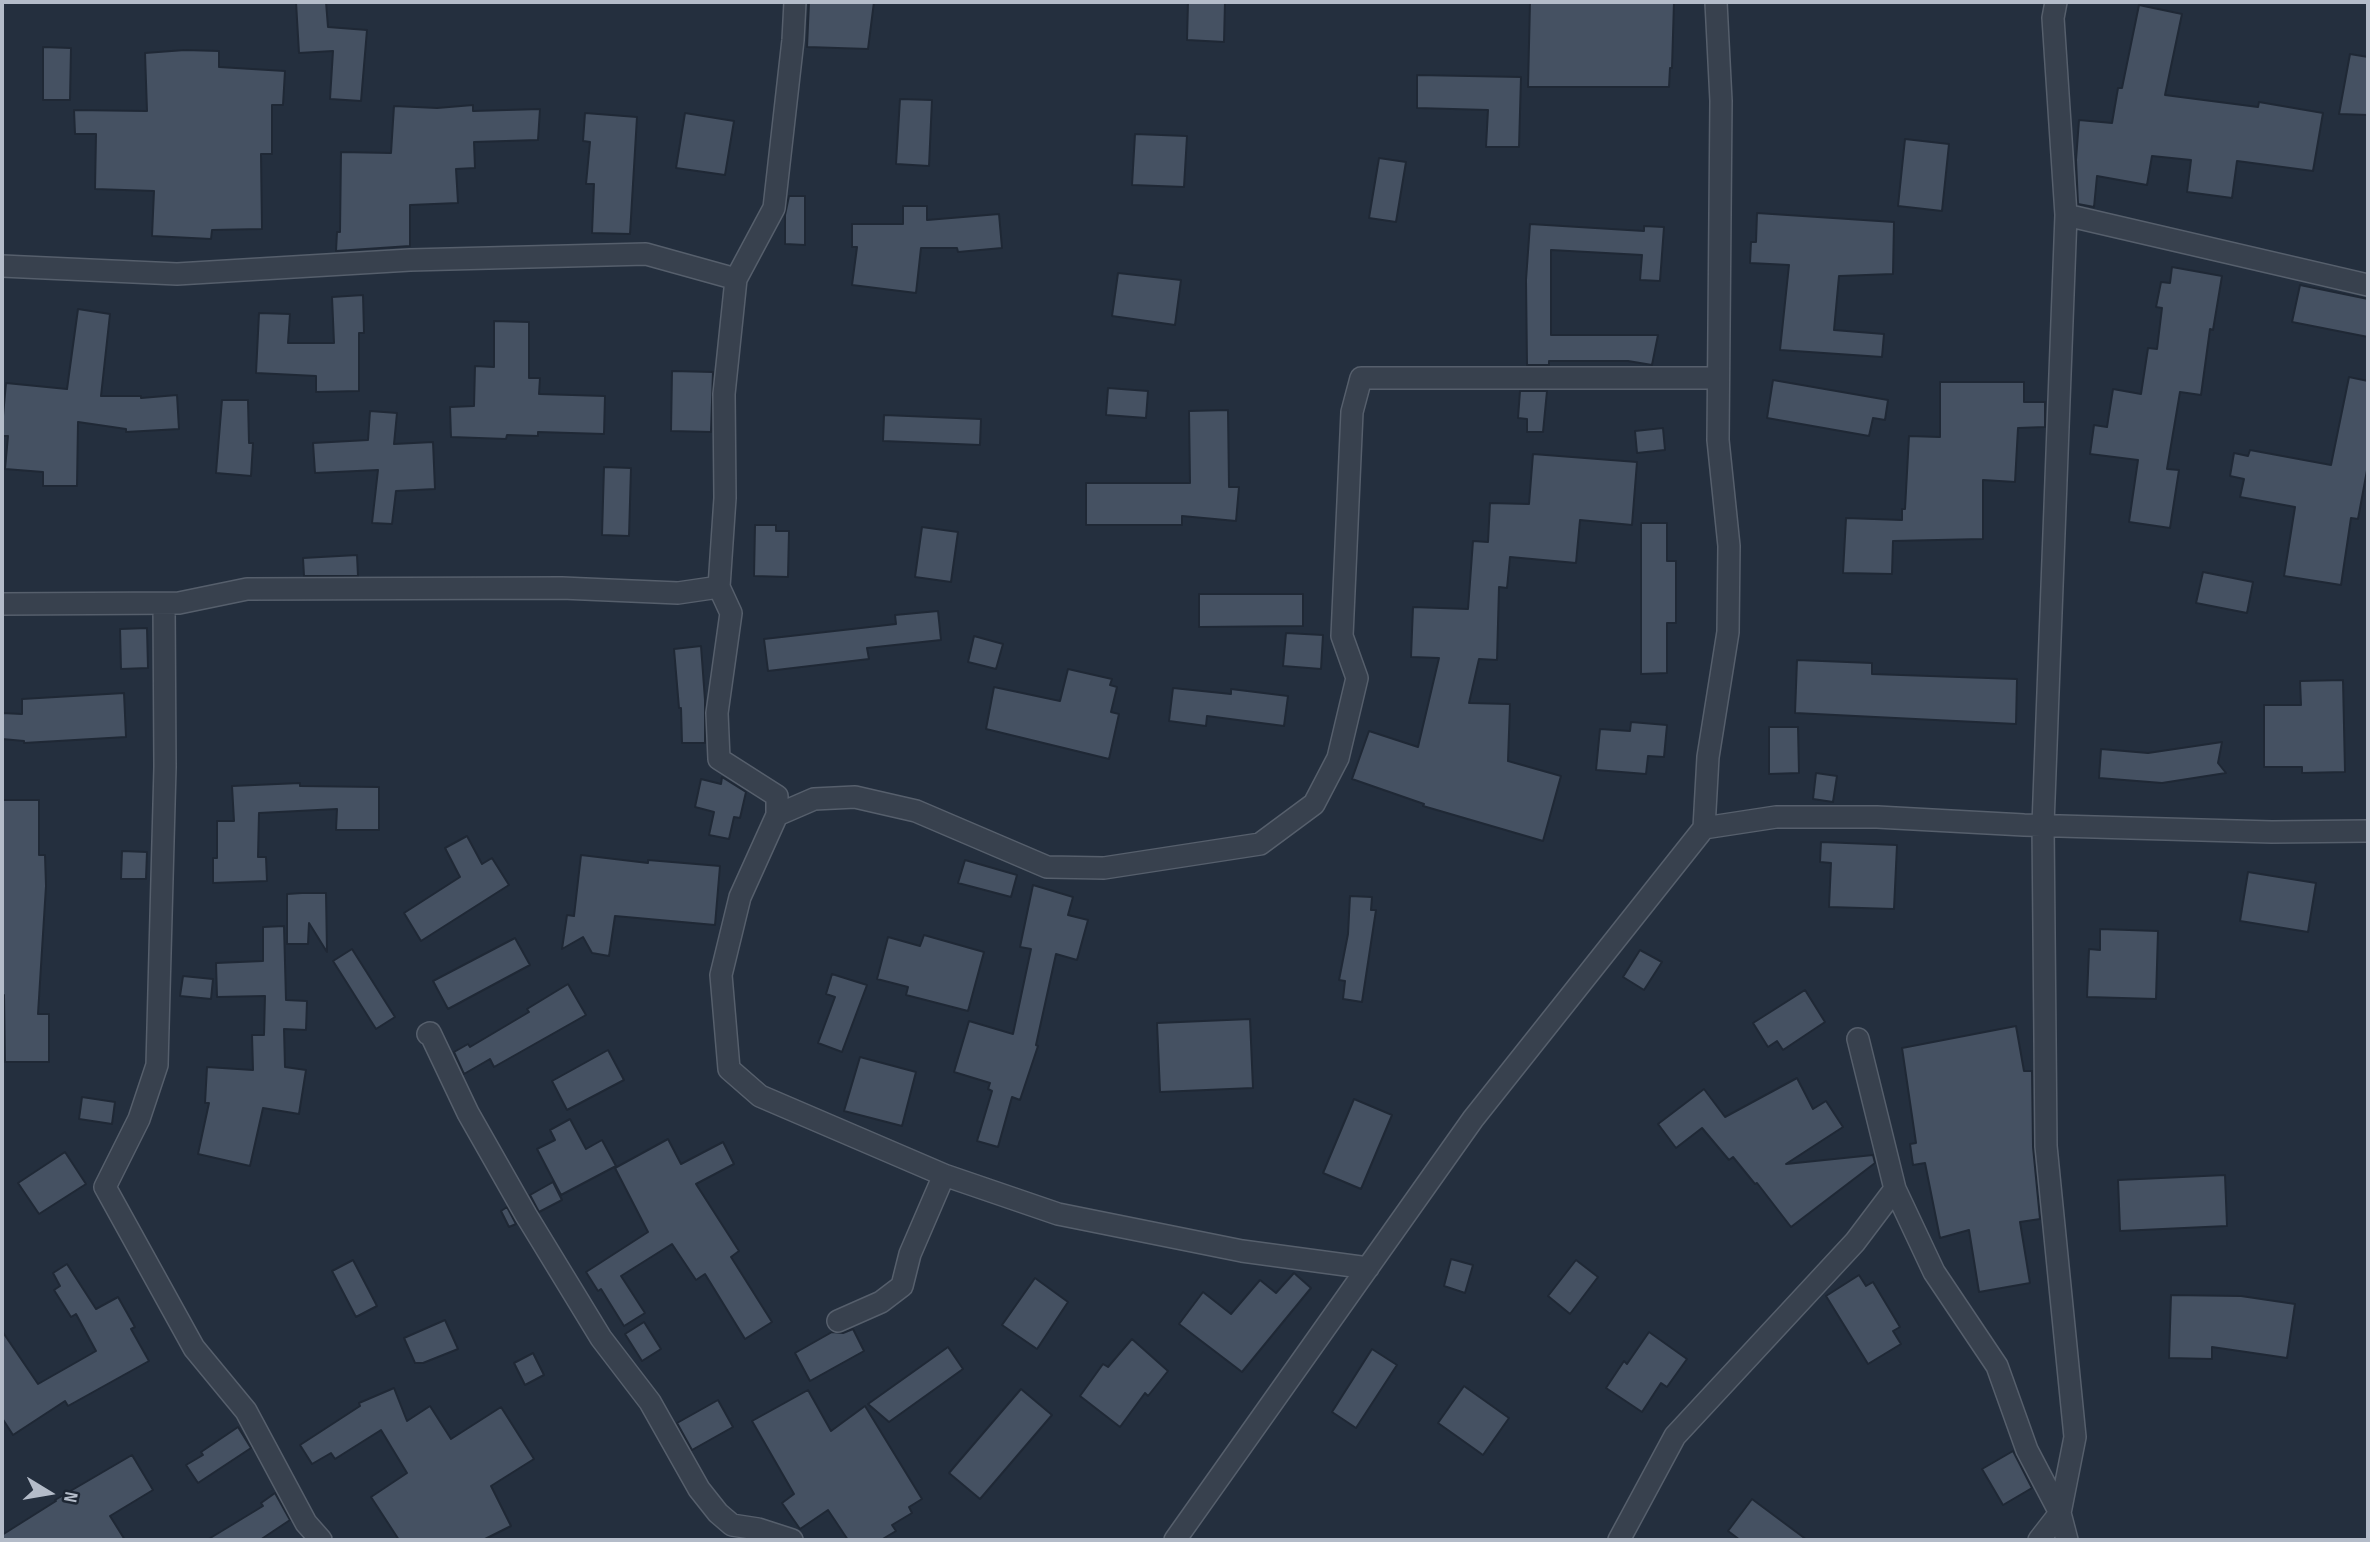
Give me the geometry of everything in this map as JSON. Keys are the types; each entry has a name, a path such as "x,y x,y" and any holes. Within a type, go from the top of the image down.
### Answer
{"street":[{"path":"795,2 774,208 736,279 724,394 725,498 719,587 731,612 717,713 719,758 777,796 777,815 740,897 721,975 729,1069 760,1096 944,1175 1058,1214 1242,1251 1368,1268"},
{"path":"1175,1540 1473,1119 1704,828 1708,757 1718,708 1728,632 1729,546 1718,440 1721,101 1716,2"},
{"path":"2039,1540 2060,1513 2075,1437 2046,1146 2043,825 2067,215 2053,18 2056,2"},
{"path":"2067,215 2368,285"},
{"path":"2,266 177,274 410,260 646,254 736,279"},
{"path":"777,815 814,799 855,797 916,811 1047,867 1104,868 1260,844 1314,804 1338,758 1357,678 1342,636 1352,412 1361,379 1718,378"},
{"path":"2,604 164,604 247,589 562,588 678,593 719,587"},
{"path":"164,604 165,767 157,1065 139,1119 105,1187 194,1348 246,1411 306,1523 320,1540"},
{"path":"1704,828 1776,817 1877,817 2273,832 2368,831"},
{"path":"428,1034 430,1032 468,1113 601,1338 650,1402 699,1489 718,1513 728,1533 758,1529 792,1540"},
{"path":"1858,1039 1895,1189 1934,1272 1997,1366 2027,1450 2060,1513 2067,1540"},
{"path":"838,1321 880,1302 902,1286 910,1254 944,1175"},
{"path":"1619,1540 1675,1436 1854,1242 1895,1189"}],"building":[{"path":"296,2 326,2 328,27 367,30 361,101 330,99 333,51 299,53"},
{"path":"809,2 874,2 868,49 807,47"},
{"path":"1188,2 1225,2 1224,42 1187,40"},
{"path":"1530,2 1674,2 1669,87 1528,87"},
{"path":"2139,5 2182,14 2165,95 2258,107 2259,102 2323,113 2313,171 2237,161 2232,198 2187,192 2191,160 2152,156 2147,185 2097,176 2094,207 2078,204 2076,160 2079,120 2112,123"},
{"path":"43,47 71,48 70,100 43,100"},
{"path":"219,51 219,67 285,71 283,105 272,105 272,154 261,154 262,229 212,230 211,239 152,236 154,191 95,189 96,134 75,134 74,110 147,111 145,53"},
{"path":"2350,54 2368,57 2368,115 2339,114"},
{"path":"1417,75 1521,77 1519,147 1486,147 1488,110 1417,108"},
{"path":"900,99 932,100 929,166 896,164"},
{"path":"473,105 473,111 540,109 538,140 474,142 475,168 456,169 458,203 410,205 410,246 336,251 337,232 340,232 341,152 391,153 394,106 437,108"},
{"path":"585,113 637,117 630,234 592,233 594,184 586,184 590,142 583,141"},
{"path":"685,113 734,121 725,175 676,168"},
{"path":"1135,134 1187,136 1184,187 1132,185"},
{"path":"1905,139 1949,144 1942,211 1898,206"},
{"path":"1379,158 1406,162 1396,222 1369,218"},
{"path":"789,196 805,196 805,245 785,244 785,215"},
{"path":"903,206 927,206 927,220 999,214 1002,248 958,252 957,248 921,248 916,293 852,285 857,247 852,247 852,224 903,224"},
{"path":"1757,213 1894,222 1893,274 1839,276 1834,330 1884,334 1882,357 1780,350 1789,265 1750,263 1751,242 1756,242"},
{"path":"1530,224 1644,231 1644,226 1664,227 1660,281 1640,280 1642,255 1551,250 1551,335 1658,335 1652,365 1628,361 1549,361 1549,365 1527,365 1526,280"},
{"path":"2172,267 2222,276 2213,330 2210,329 2201,395 2180,392 2167,469 2179,470 2170,528 2129,522 2138,460 2090,454 2094,425 2107,427 2113,389 2141,394 2148,348 2157,349 2162,308 2156,307 2161,282 2170,283"},
{"path":"1118,273 1181,280 1175,325 1112,316"},
{"path":"2300,285 2368,299 2368,337 2292,322"},
{"path":"363,295 364,333 359,333 359,391 316,392 316,376 256,373 259,313 290,314 288,343 334,343 332,297"},
{"path":"78,309 110,314 101,396 141,398 177,395 179,429 126,432 126,429 78,422 77,486 43,486 43,472 5,469 8,436 2,436 2,427 6,383 67,389"},
{"path":"494,321 529,322 529,378 540,378 539,394 605,396 604,434 538,432 538,436 507,435 506,439 451,437 450,407 474,406 475,366 494,367"},
{"path":"672,371 713,372 711,432 671,431"},
{"path":"2349,377 2368,381 2368,465 2358,519 2351,518 2341,585 2284,576 2295,507 2240,497 2244,479 2230,476 2234,453 2248,456 2250,450 2331,465"},
{"path":"1773,380 1888,400 1885,420 1873,418 1869,436 1767,418"},
{"path":"1940,382 2024,382 2024,402 2045,402 2045,427 2018,428 2015,482 1983,480 1983,539 1893,541 1892,574 1843,573 1846,518 1902,520 1909,436 1940,437"},
{"path":"1108,388 1148,391 1146,418 1106,415"},
{"path":"1520,391 1547,391 1543,432 1527,432 1527,419 1518,418"},
{"path":"222,400 248,400 249,443 253,443 251,476 216,473"},
{"path":"1228,410 1229,487 1239,487 1236,521 1182,516 1182,525 1086,525 1086,483 1190,483 1189,411"},
{"path":"370,411 397,413 394,444 433,442 435,489 396,491 392,524 372,523 378,470 315,473 313,443 368,440"},
{"path":"884,415 981,419 980,445 883,441"},
{"path":"1663,428 1665,450 1637,453 1635,431"},
{"path":"1533,454 1637,462 1632,525 1580,520 1576,563 1510,557 1507,588 1499,587 1497,660 1479,659 1469,703 1510,704 1508,761 1561,776 1543,841 1423,806 1424,804 1352,779 1369,731 1418,747 1439,658 1411,657 1413,607 1468,609 1473,541 1488,542 1490,503 1529,504"},
{"path":"604,467 631,468 629,536 602,535"},
{"path":"1641,523 1667,523 1667,561 1676,561 1676,623 1667,623 1667,673 1641,674"},
{"path":"755,525 776,525 776,531 789,531 788,577 754,576"},
{"path":"922,527 958,532 951,582 915,577"},
{"path":"357,555 358,576 304,576 303,558"},
{"path":"2203,572 2253,582 2247,613 2196,603"},
{"path":"1199,594 1303,594 1303,626 1199,627"},
{"path":"938,611 941,640 867,648 869,659 768,671 764,639 896,624 895,615"},
{"path":"147,628 148,668 121,669 120,629"},
{"path":"1286,633 1323,635 1321,669 1283,666"},
{"path":"974,636 1003,644 996,669 968,662"},
{"path":"701,646 705,743 682,743 674,649"},
{"path":"1797,660 1872,663 1872,674 2017,679 2016,724 1795,713"},
{"path":"1068,669 1112,679 1110,685 1117,687 1111,712 1119,714 1109,759 986,729 994,687 1060,701"},
{"path":"2343,680 2345,772 2302,773 2302,767 2264,767 2264,705 2301,705 2300,681"},
{"path":"1173,688 1231,694 1231,689 1288,696 1284,726 1207,716 1206,726 1169,721"},
{"path":"124,693 126,737 24,743 2,739 2,713 22,714 22,699"},
{"path":"1631,722 1667,725 1664,757 1648,756 1646,774 1596,770 1600,729 1630,731"},
{"path":"1769,727 1798,727 1799,773 1769,774"},
{"path":"2222,742 2218,763 2226,773 2162,783 2099,778 2101,749 2148,753"},
{"path":"1816,773 1837,776 1833,802 1813,799"},
{"path":"722,777 746,792 740,818 734,817 729,839 709,835 714,812 695,807 701,779 721,784"},
{"path":"300,783 300,786 379,787 379,830 336,830 337,809 259,813 258,857 266,857 267,881 213,883 213,858 217,858 217,821 234,821 232,786"},
{"path":"2,800 39,800 39,855 45,855 46,886 38,1014 49,1014 49,1062 5,1062 2,995"},
{"path":"467,836 482,864 492,858 509,885 421,941 404,913 460,877 445,848"},
{"path":"1821,842 1897,845 1894,909 1829,907 1831,863 1820,862"},
{"path":"122,851 147,852 146,879 121,879"},
{"path":"581,855 648,863 648,860 720,866 715,925 615,916 609,956 592,953 583,937 562,949 567,915 574,916"},
{"path":"965,860 1017,875 1011,897 958,883"},
{"path":"2248,872 2316,883 2308,932 2240,921"},
{"path":"1033,885 1073,897 1068,915 1088,920 1077,960 1056,954 1036,1045 1038,1046 1020,1100 1012,1097 998,1147 977,1141 992,1091 988,1089 990,1083 954,1072 969,1021 1013,1034 1031,949 1020,947"},
{"path":"326,893 327,952 309,923 308,944 287,944 287,894"},
{"path":"1350,896 1372,897 1371,910 1376,910 1362,1002 1343,999 1345,981 1339,980 1348,934"},
{"path":"284,926 286,1000 307,1001 306,1030 284,1029 285,1067 306,1070 299,1114 263,1108 250,1166 198,1154 209,1103 205,1103 207,1067 253,1070 252,1035 264,1035 265,996 217,997 216,963 263,961 263,927"},
{"path":"2100,929 2158,931 2156,999 2087,997 2089,949 2100,950"},
{"path":"924,935 984,952 968,1011 906,995 908,987 877,979 888,937 920,946"},
{"path":"515,938 530,965 448,1009 433,981"},
{"path":"352,949 395,1017 376,1029 333,961"},
{"path":"1640,950 1662,962 1644,990 1623,977"},
{"path":"832,974 867,985 842,1052 818,1043 835,997 826,994"},
{"path":"183,976 213,979 211,999 180,996"},
{"path":"568,984 586,1015 494,1067 490,1059 464,1074 454,1052 468,1044 470,1047 529,1012 527,1009"},
{"path":"1805,990 1825,1022 1783,1050 1777,1041 1768,1047 1753,1023"},
{"path":"1250,1019 1253,1088 1160,1092 1157,1023"},
{"path":"2016,1026 2024,1071 2032,1071 2033,1147 2040,1219 2020,1222 2030,1283 1979,1292 1969,1230 1940,1238 1925,1163 1913,1165 1910,1144 1916,1143 1902,1048"},
{"path":"608,1050 624,1080 567,1110 552,1081"},
{"path":"860,1057 916,1072 902,1126 844,1111"},
{"path":"1797,1078 1813,1109 1826,1101 1843,1127 1786,1164 1873,1155 1875,1163 1791,1227 1757,1183 1755,1184 1733,1157 1729,1160 1702,1128 1676,1148 1658,1124 1704,1089 1725,1117"},
{"path":"82,1097 115,1102 112,1124 79,1119"},
{"path":"1354,1099 1392,1115 1361,1189 1323,1173"},
{"path":"570,1119 586,1149 602,1140 616,1166 561,1195 537,1149 555,1140 550,1130"},
{"path":"668,1139 681,1164 723,1142 734,1164 696,1184 739,1251 731,1257 772,1322 745,1339 705,1274 696,1280 672,1244 621,1276 645,1313 624,1326 601,1289 598,1291 586,1272 648,1232 615,1168"},
{"path":"65,1152 86,1184 39,1214 18,1183"},
{"path":"2225,1175 2227,1226 2120,1231 2118,1180"},
{"path":"553,1182 562,1200 539,1212 530,1195"},
{"path":"507,1207 516,1224 509,1227 501,1211"},
{"path":"1451,1259 1473,1265 1465,1293 1444,1286"},
{"path":"353,1260 377,1306 356,1317 332,1271"},
{"path":"1576,1260 1598,1277 1570,1314 1548,1296"},
{"path":"67,1264 96,1309 118,1297 135,1327 131,1329 149,1361 68,1406 65,1401 13,1435 2,1418 2,1331 38,1384 96,1351 76,1314 71,1317 54,1290 60,1286 53,1273"},
{"path":"1294,1273 1311,1288 1242,1372 1179,1324 1203,1292 1231,1314 1260,1280 1276,1293"},
{"path":"1859,1275 1866,1286 1873,1282 1900,1327 1893,1331 1901,1344 1868,1364 1826,1296"},
{"path":"1035,1278 1068,1302 1037,1349 1002,1325"},
{"path":"2171,1295 2241,1296 2295,1304 2287,1358 2212,1347 2212,1359 2169,1358"},
{"path":"445,1320 458,1349 423,1363 415,1363 404,1338"},
{"path":"644,1322 661,1349 642,1361 625,1334"},
{"path":"853,1329 864,1351 810,1381 795,1353 832,1332 843,1333"},
{"path":"1649,1332 1687,1359 1667,1387 1661,1383 1642,1412 1606,1388 1624,1361 1627,1364"},
{"path":"1132,1339 1168,1371 1148,1396 1145,1393 1120,1427 1080,1396 1103,1364 1108,1367"},
{"path":"948,1347 963,1369 889,1422 868,1404"},
{"path":"1372,1349 1397,1365 1356,1428 1332,1412"},
{"path":"533,1353 544,1375 525,1385 514,1363"},
{"path":"1464,1386 1509,1418 1483,1455 1438,1423"},
{"path":"394,1388 407,1421 430,1406 451,1439 501,1407 534,1459 491,1486 511,1526 483,1540 399,1540 371,1497 407,1473 381,1430 335,1459 331,1453 312,1464 300,1445 360,1406 359,1403"},
{"path":"1021,1389 1052,1415 980,1499 949,1473"},
{"path":"808,1390 831,1431 865,1406 922,1499 909,1507 912,1513 892,1525 896,1531 881,1540 848,1540 828,1510 800,1529 782,1503 794,1494 752,1421"},
{"path":"718,1400 733,1427 692,1450 677,1423"},
{"path":"238,1427 251,1448 198,1483 186,1465"},
{"path":"2013,1451 2032,1488 2003,1505 1982,1469"},
{"path":"132,1455 153,1490 110,1516 125,1540 2,1540 2,1535 55,1500"},
{"path":"275,1493 290,1520 260,1540 207,1540 263,1506 261,1503"},
{"path":"1752,1499 1807,1540 1740,1540 1728,1531"}]}
